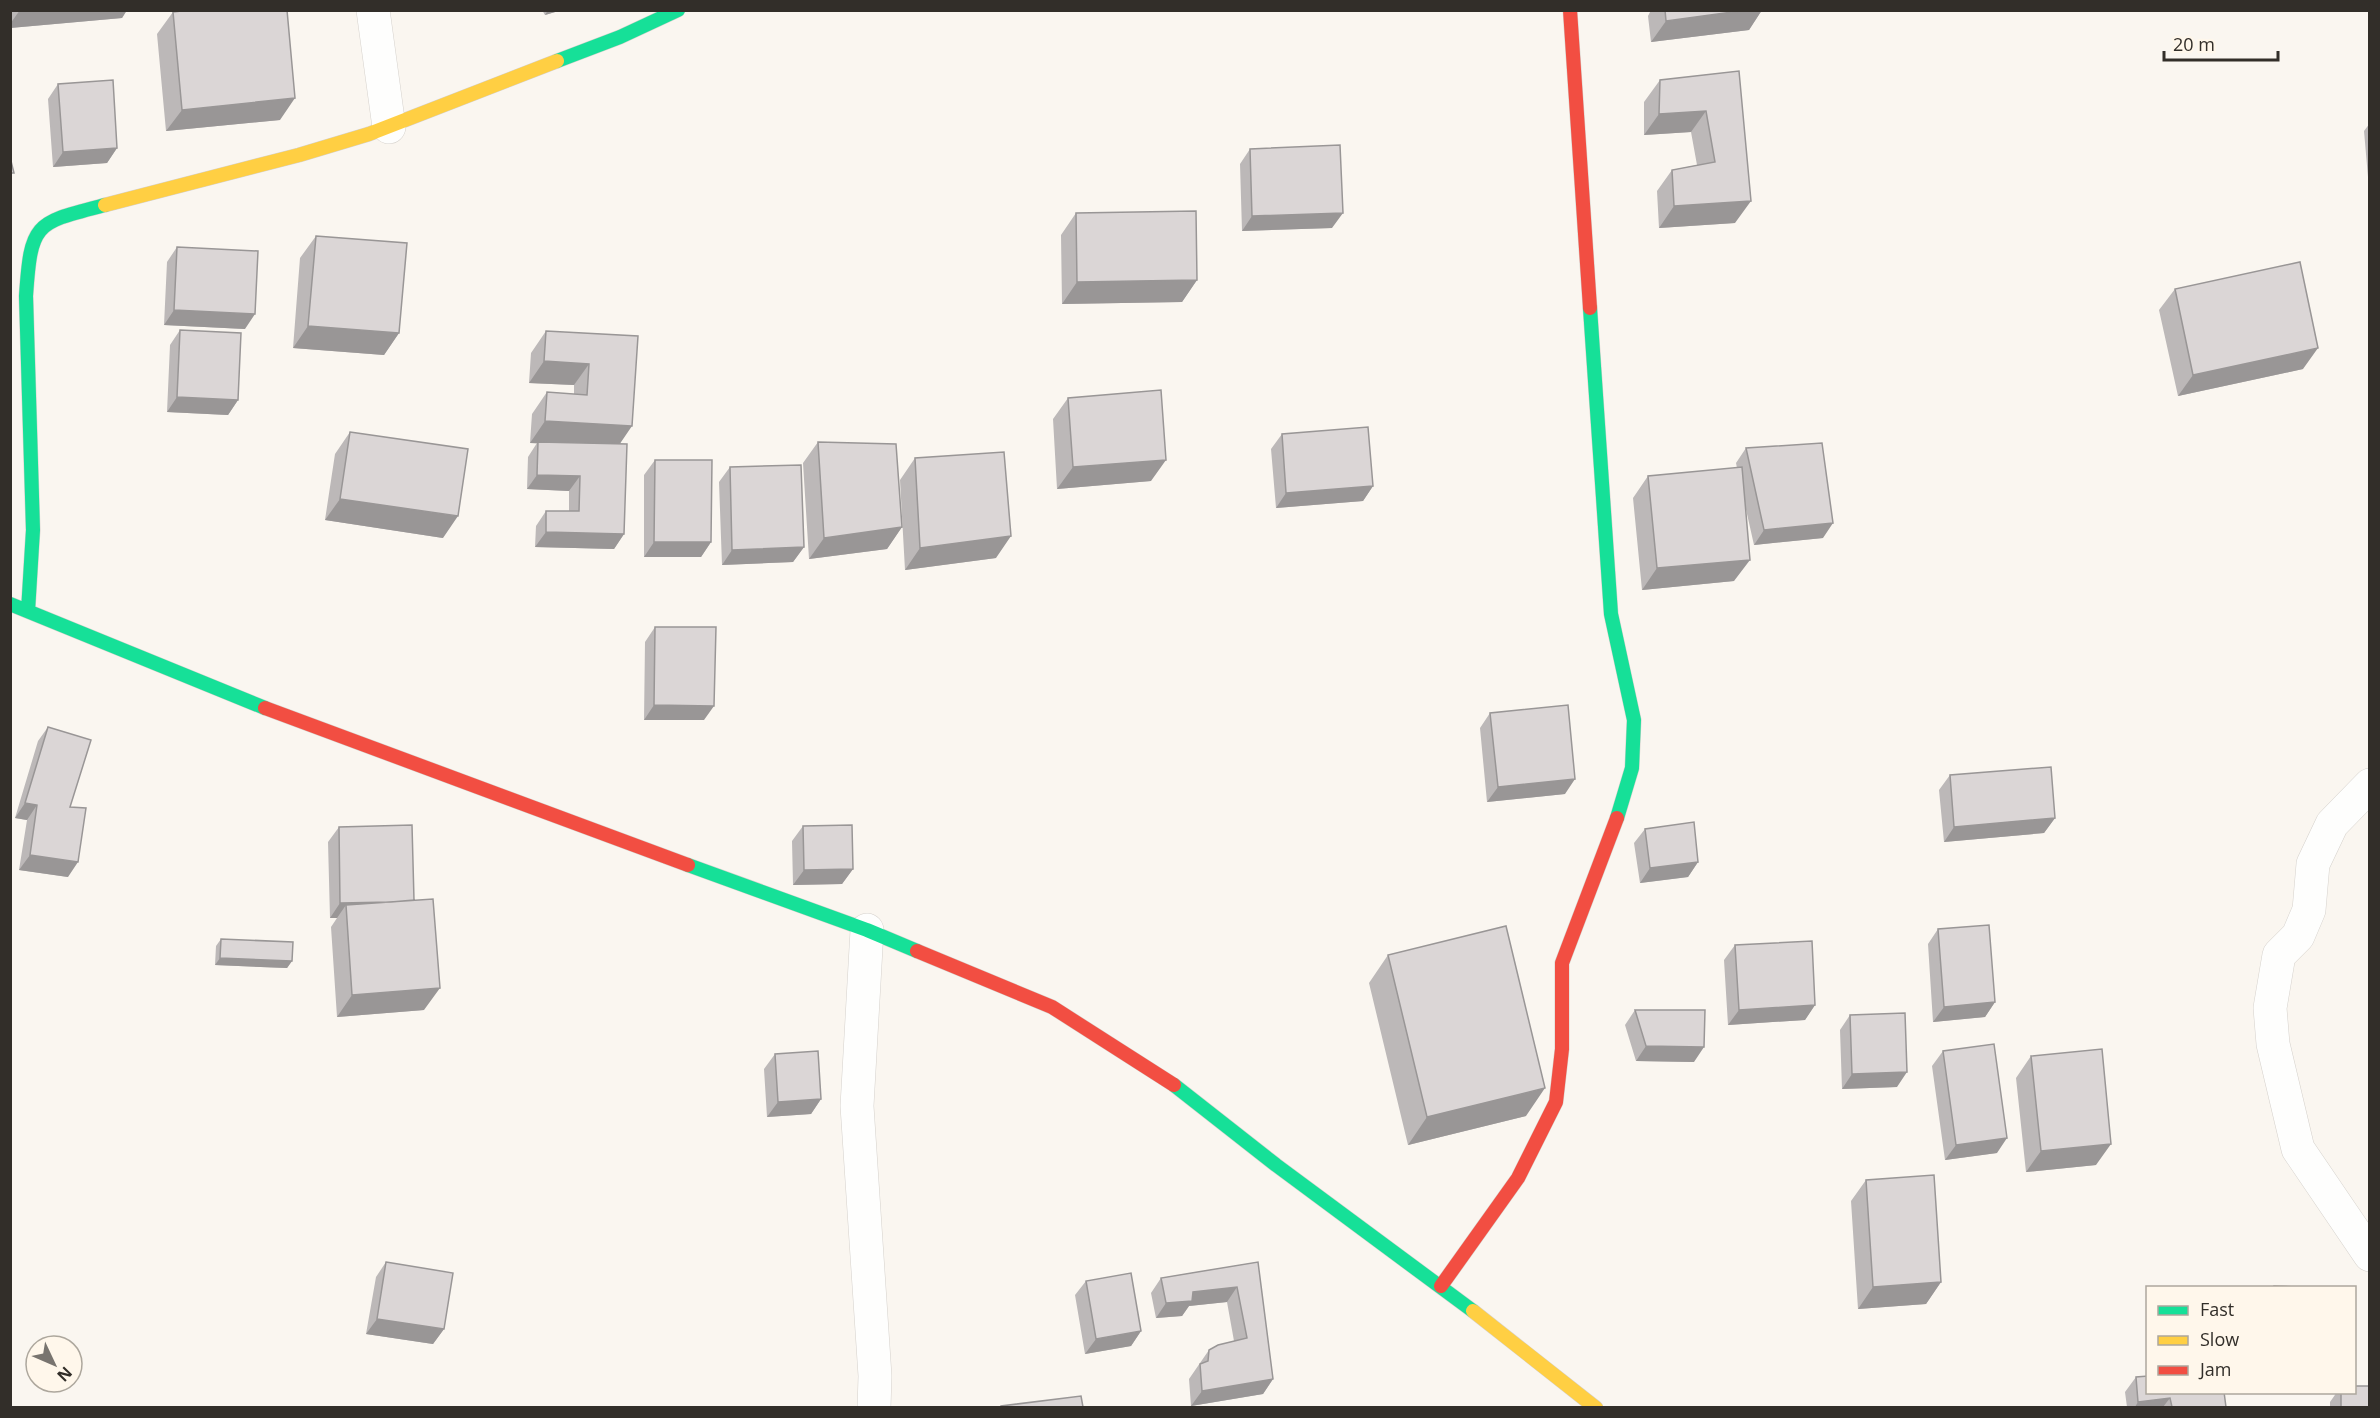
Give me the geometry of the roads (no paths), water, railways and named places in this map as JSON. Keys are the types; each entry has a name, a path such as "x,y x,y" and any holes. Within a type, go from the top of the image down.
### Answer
{"street":[{"path":"373,10 389,127"},
{"path":"28,611 33,530 19,320 33,242 47,222 81,211 299,155 389,127 620,37 678,10"},
{"path":"1441,1286 1518,1178 1556,1102 1563,1049 1562,963 1615,826 1632,768 1634,720 1611,615 1570,10"},
{"path":"10,604 201,684 444,776 867,930 1052,1007 1166,1079 1276,1165 1441,1286 1596,1407"},
{"path":"2370,785 2332,824 2313,864 2309,910 2298,936 2279,955 2270,1008 2273,1044 2298,1149 2370,1256"},
{"path":"867,930 857,1106 874,1407"}]}
